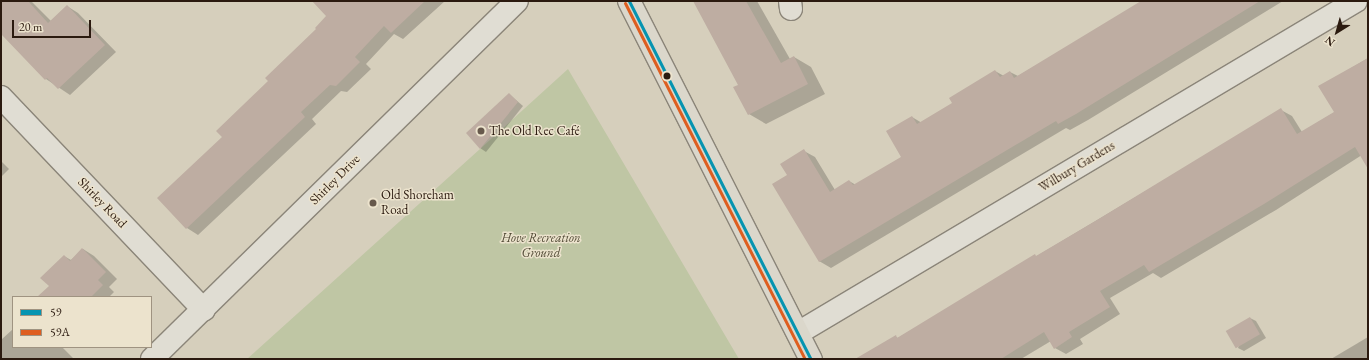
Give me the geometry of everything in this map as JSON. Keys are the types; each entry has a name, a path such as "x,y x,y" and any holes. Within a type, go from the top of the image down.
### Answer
{"main road":[{"path":"629,1 811,359"}],"street":[{"name":"Shirley Drive","path":"152,359 204,310 517,1"},
{"name":"Wilbury Gardens","path":"798,333 1356,1"},
{"name":"Shirley Road","path":"1,97 204,310"}],"green space":[{"name":"Hove Recreation Ground","path":"568,69 739,359 247,359 480,149"}],"building":[{"path":"1,1 28,1 48,23 67,5 105,45 58,89 47,78 45,80 1,34"},
{"path":"312,1 425,1 391,33 384,26 355,57 360,62 336,86 330,85 301,112 305,117 186,229 157,198 222,137 216,131 268,81 265,78 316,29 315,28 326,16"},
{"path":"693,1 746,1 781,63 794,56 808,84 748,115 733,87 738,85"},
{"path":"1141,1 1260,1 1076,114 1058,124 1056,121 819,262 772,184 787,175 780,164 804,149 830,192 849,180 853,185 901,157 886,131 912,116 917,124 952,103 949,98 995,70 1000,77 1010,71 1014,78"},
{"path":"1368,58 1368,169 1355,147 1264,204 1149,272 1144,265 1100,291 1110,307 1069,332 1072,337 1054,349 1044,332 1001,359 855,359 896,335 897,338 1035,254 1036,256 1097,220 1281,108 1297,134 1334,112 1318,86"},
{"path":"509,93 518,102 480,149 466,133"},
{"path":"82,248 106,272 98,280 103,285 92,296 38,296 49,286 40,278 64,255 70,261"},
{"path":"1250,317 1260,334 1236,348 1226,331"}],"transit line":[{"name":"59","path":"629,1 811,359"},
{"name":"59A","path":"625,3 805,359"}],"place":[{"name":"The Old Rec Café","path":"481,131"},
{"name":"Old Shoreham Road","path":"373,203"}]}
